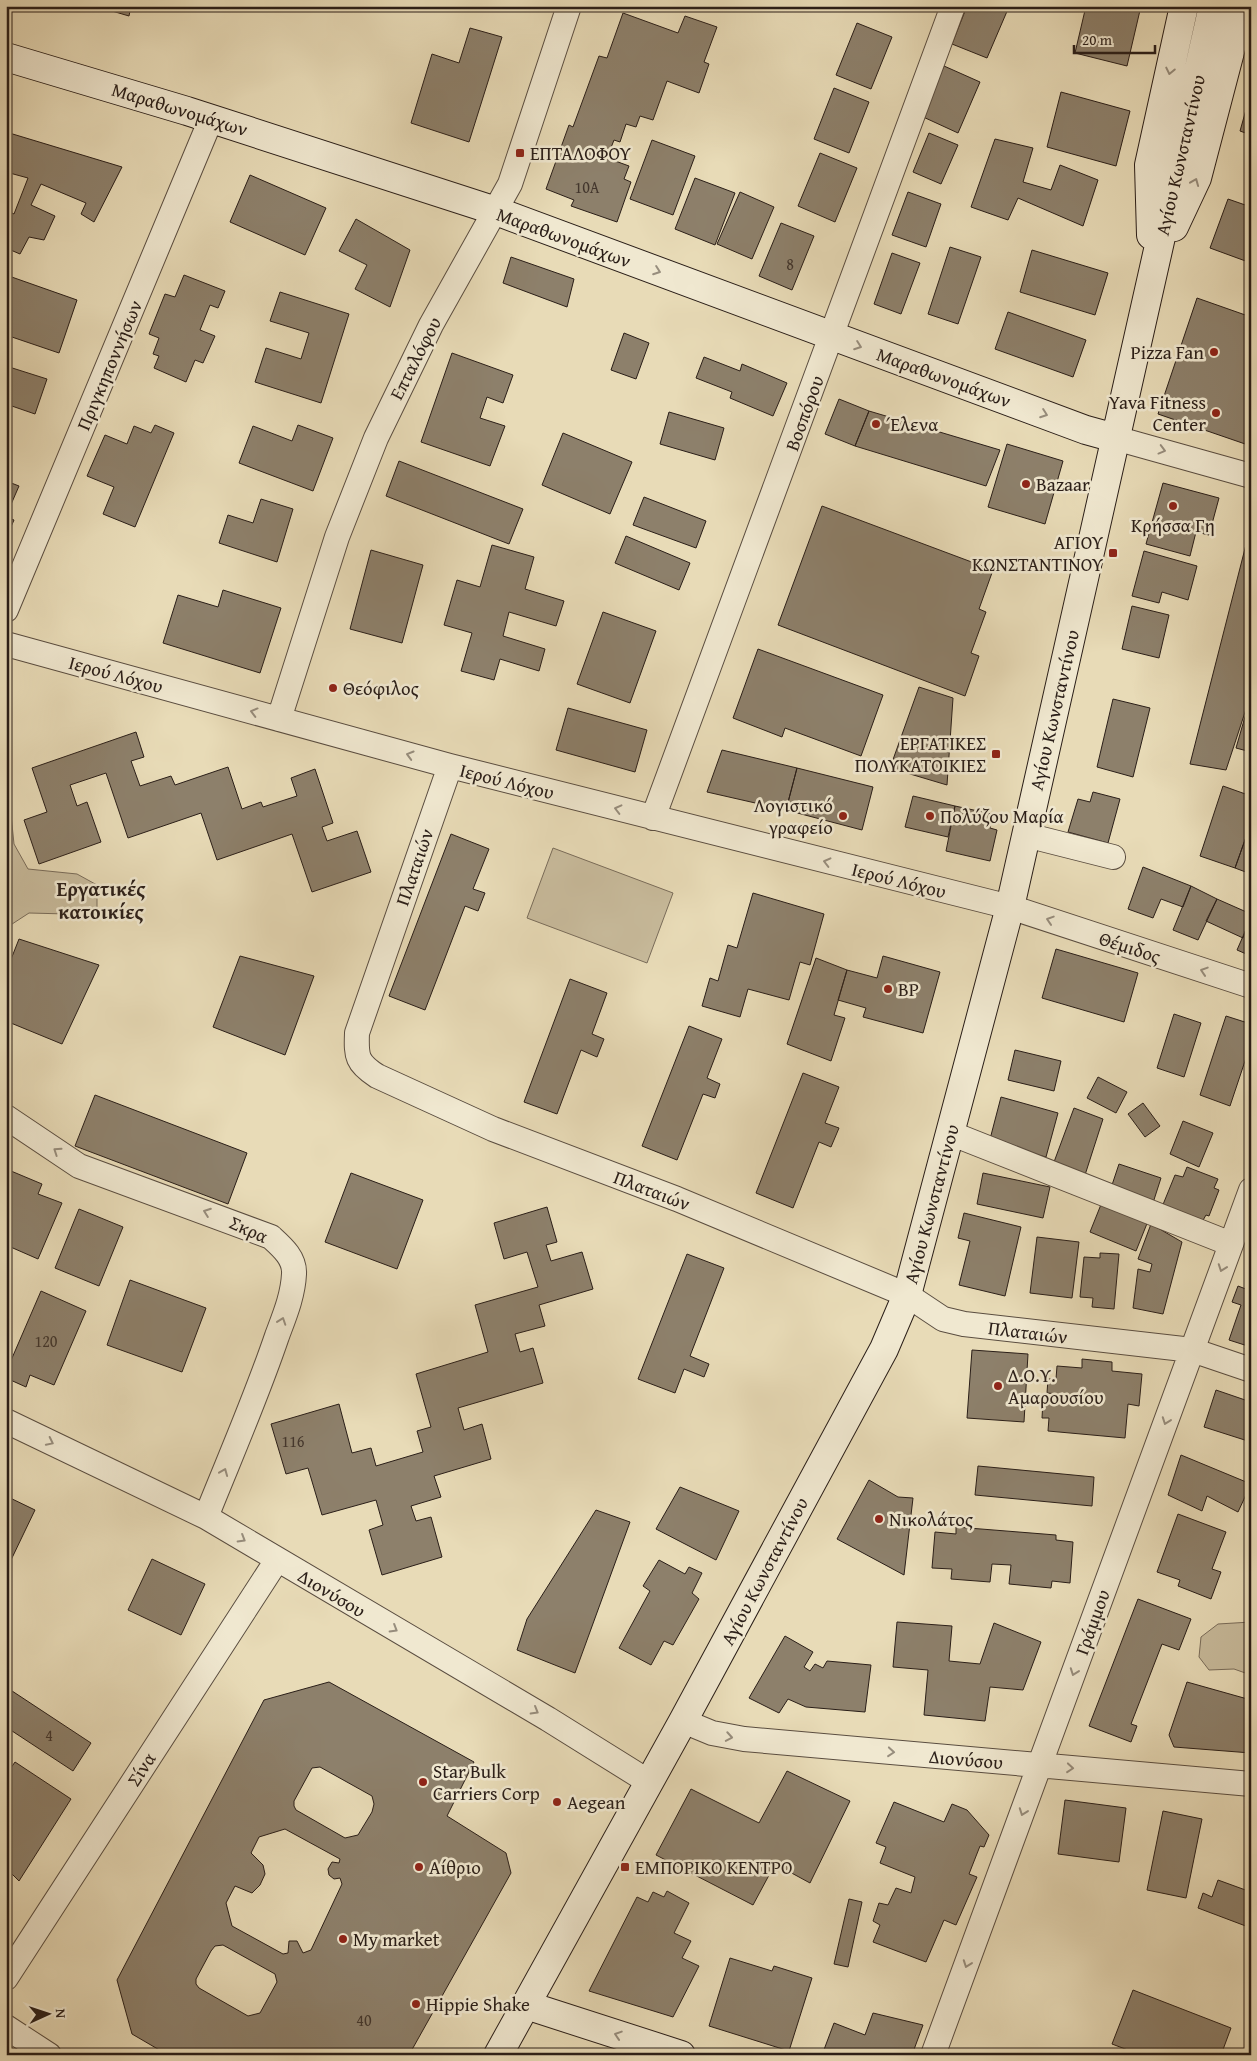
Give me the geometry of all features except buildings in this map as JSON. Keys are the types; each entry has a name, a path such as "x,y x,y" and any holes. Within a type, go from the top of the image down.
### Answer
{"street":[{"name":"Επταλόφου","path":"279,719 337,537 376,438 431,325 510,184 569,6"},
{"name":"Βοσπόρου","path":"653,818 833,336 953,6"},
{"name":"Αγίου Κωνσταντίνου","path":"1153,274 1149,165 1184,6"},
{"name":"Αγίου Κωνσταντίνου","path":"498,2055 683,1721 884,1349 907,1295 1010,907 1213,6"},
{"name":"Αγίου Κωνσταντίνου","path":"1153,274 1197,178 1242,6"},
{"name":"Μαραθωνομάχων","path":"6,57 212,119 496,212 1086,430 1115,438"},
{"name":"Πριγκηποννήσων","path":"6,610 212,119"},
{"path":"1115,438 1251,476"},
{"name":"Ιερού Λόχου","path":"6,644 450,766 1010,907"},
{"name":"Πλαταιών","path":"450,766 358,1033 358,1060 365,1068 377,1076 493,1129 677,1199 907,1295 943,1319 964,1324 1192,1350 1251,1370"},
{"path":"1026,835 1113,856"},
{"name":"Θέμιδος","path":"1010,907 1251,986"},
{"name":"Σκρα","path":"6,1117 79,1166 271,1237 285,1249 291,1260 294,1273 291,1295 270,1356 206,1518"},
{"path":"950,1133 1231,1244"},
{"name":"Γράμμου","path":"934,2055 1251,1190"},
{"name":"Διονύσου","path":"6,1421 206,1518 548,1719 649,1782"},
{"name":"Σίνα","path":"6,1978 277,1560"},
{"name":"Διονύσου","path":"683,1721 729,1738 1251,1784"},
{"path":"526,2006 681,2055"},
{"path":"6,2027 49,2055"}],"shaded area":[{"path":"6,766 14,844 28,869 77,874 97,885 97,907 67,914 29,913 6,928"},
{"path":"553,848 673,893 647,963 527,918"},
{"path":"1251,1622 1251,1675 1234,1669 1209,1670 1199,1657 1201,1637 1218,1624"}],"place":[{"name":"ΕΠΤΑΛΟΦΟΥ","path":"520,153"},
{"name":"Pizza Fan","path":"1214,352"},
{"name":"Yava Fitness Center","path":"1216,413"},
{"name":"Έλενα","path":"876,424"},
{"name":"Bazaar","path":"1026,484"},
{"name":"Κρήσσα Γη","path":"1173,506"},
{"name":"ΑΓΙΟΥ ΚΩΝΣΤΑΝΤΙΝΟΥ","path":"1113,553"},
{"name":"Θεόφιλος","path":"333,688"},
{"name":"ΕΡΓΑΤΙΚΕΣ ΠΟΛΥΚΑΤΟΙΚΙΕΣ","path":"996,754"},
{"name":"Λογιστικό γραφείο","path":"843,816"},
{"name":"Πολύζου Μαρία","path":"930,816"},
{"name":"BP","path":"888,989"},
{"name":"Δ.Ο.Υ. Αμαρουσίου","path":"998,1386"},
{"name":"Νικολάτος","path":"879,1519"},
{"name":"Star Bulk Carriers Corp","path":"423,1782"},
{"name":"Aegean","path":"557,1802"},
{"name":"Αίθριο","path":"419,1867"},
{"name":"ΕΜΠΟΡΙΚΟ ΚΕΝΤΡΟ","path":"625,1867"},
{"name":"My market","path":"343,1939"},
{"name":"Hippie Shake","path":"416,2004"}],"district":[{"name":"Εργατικές κατοικίες","path":"101,900"}]}
